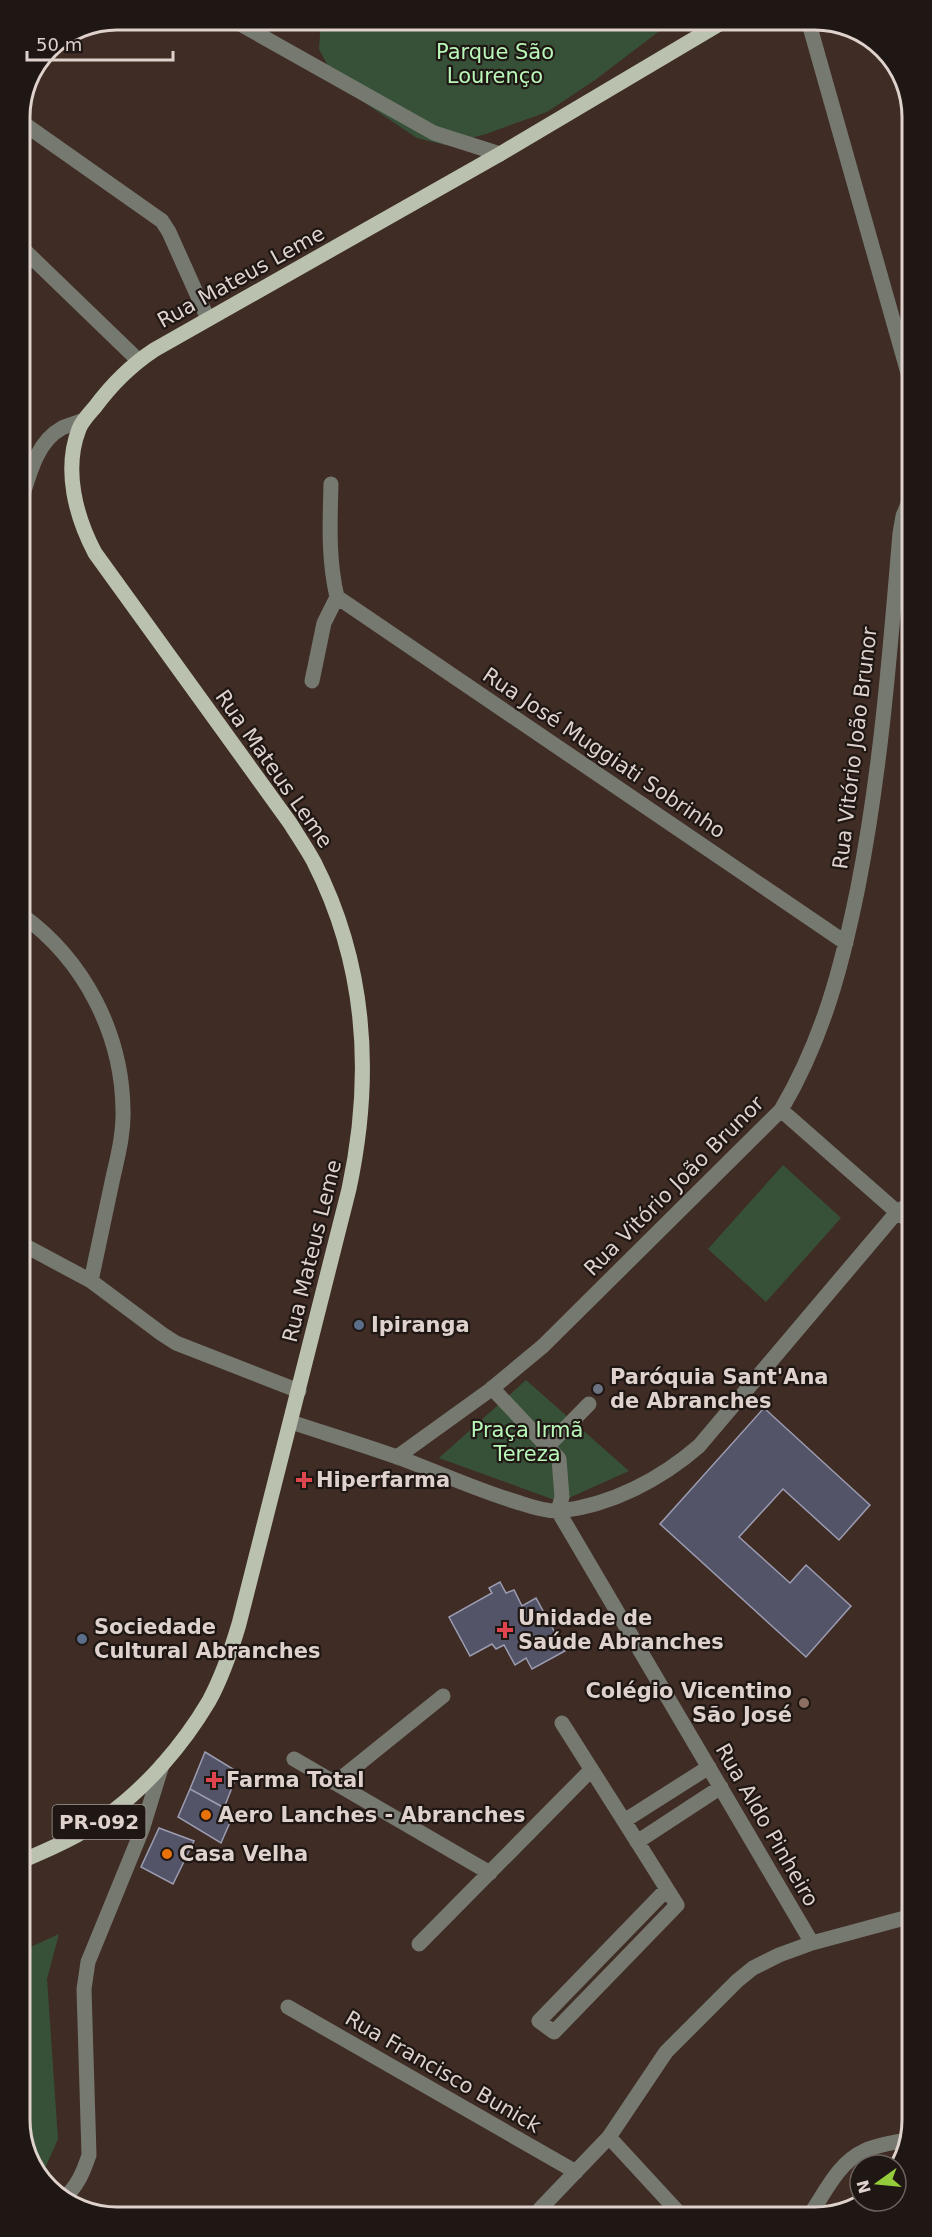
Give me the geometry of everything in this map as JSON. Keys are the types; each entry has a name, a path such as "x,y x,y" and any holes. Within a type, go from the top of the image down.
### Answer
{"main road":[{"name":"Rua Mateus Leme","path":"162,1765 208,1701 226,1666 239,1624 349,1190 362,1119 364,1075 362,1031 357,991 348,949 333,905 314,861 290,823 110,575 86,535 78,514 72,466 79,430 108,389 138,360 500,154 709,30"},
{"name":"PR-092","path":"30,1857 79,1834 105,1818 162,1765"}],"street":[{"path":"250,30 434,133 500,154"},
{"path":"811,30 902,352"},
{"path":"30,128 162,221 208,319"},
{"path":"30,256 138,360"},
{"path":"30,474 36,456 46,441 61,429 84,420"},
{"path":"312,681 324,623 337,597 329,553 331,484"},
{"name":"Rua Vitório João Brunor","path":"397,1457 492,1388 543,1346 781,1110 797,1083 830,1005 846,944 875,786 883,728 902,522"},
{"name":"Rua José Muggiati Sobrinho","path":"337,597 846,944"},
{"path":"30,922 57,944 75,966 105,1020 117,1059 124,1111 121,1142 91,1281"},
{"path":"781,1110 902,1209"},
{"path":"291,1422 397,1457 503,1498 558,1511 585,1506 648,1483 675,1466 699,1446 902,1217"},
{"path":"30,1248 91,1281 176,1343 299,1391"},
{"path":"492,1388 559,1459 562,1497 558,1511"},
{"path":"547,1447 589,1404"},
{"name":"Rua Aldo Pinheiro","path":"558,1511 813,1943"},
{"path":"335,1783 443,1696"},
{"path":"562,1723 591,1770 624,1821 637,1842 667,1889 677,1905 554,2032 539,2021 667,1889"},
{"path":"294,1759 489,1873"},
{"name":"Rua Mateus Leme","path":"70,2193 83,2173 89,2156 84,1999 88,1962 142,1830 162,1765"},
{"path":"624,1821 709,1767"},
{"path":"419,1944 591,1770"},
{"path":"637,1842 721,1787"},
{"path":"542,2207 609,2137 666,2052 753,1968 779,1955 813,1943 902,1919"},
{"name":"Rua Francisco Bunick","path":"288,2007 576,2172"},
{"path":"609,2137 674,2207"},
{"path":"815,2207 838,2173 850,2160 864,2151 899,2142"}],"green space":[{"name":"Parque São Lourenço","path":"320,30 661,30 595,80 547,112 486,134 445,145 417,138 338,85 319,49"},
{"path":"783,1165 841,1218 766,1302 708,1249"},
{"name":"Praça Irmã Tereza","path":"526,1380 629,1471 560,1502 439,1458"},
{"path":"59,1934 47,1979 58,2139 45,2168 35,2148 30,2120 30,1947"}],"building":[{"path":"764,1408 870,1505 839,1540 783,1489 739,1537 790,1583 806,1565 851,1606 806,1657 660,1524"},
{"name":"Unidade de Saúde Abranches","path":"500,1582 506,1593 514,1590 522,1606 536,1598 565,1651 532,1669 526,1658 515,1665 504,1645 496,1649 492,1644 470,1656 449,1617 492,1593 489,1588"},
{"name":"Farma Total","path":"205,1752 238,1772 224,1808 190,1789"},
{"name":"Aero Lanches - Abranches","path":"190,1789 234,1813 221,1843 178,1817"},
{"name":"Casa Velha","path":"159,1828 194,1841 173,1884 141,1867"}],"place":[{"name":"Ipiranga","path":"359,1325"},
{"name":"Paróquia Sant'Ana de Abranches","path":"598,1389"},
{"name":"Hiperfarma","path":"304,1480"},
{"name":"Unidade de Saúde Abranches","path":"505,1630"},
{"name":"Sociedade Cultural Abranches","path":"82,1639"},
{"name":"Colégio Vicentino São José","path":"804,1703"},
{"name":"Farma Total","path":"214,1780"},
{"name":"Aero Lanches - Abranches","path":"206,1815"},
{"name":"Casa Velha","path":"167,1854"}]}
